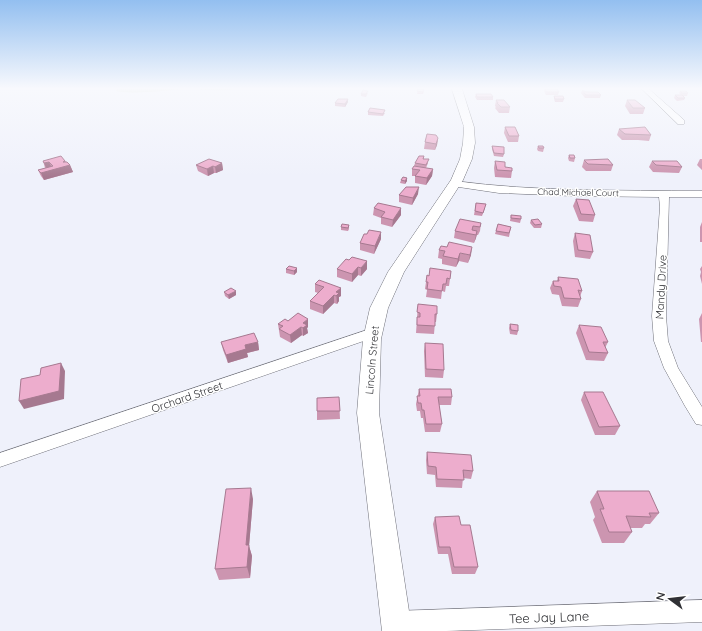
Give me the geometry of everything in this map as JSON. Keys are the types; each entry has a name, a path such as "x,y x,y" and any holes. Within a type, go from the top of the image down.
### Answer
{"main road":[{"name":"Lincoln Street","path":"397,627 368,413 370,359 373,334 382,300 399,265 455,184 464,164 469,143 469,127 466,118"}],"street":[{"path":"677,118 681,122"},
{"name":"Chad Michael Court","path":"455,184 499,190 573,193 702,194"},
{"name":"Mandy Drive","path":"664,193 665,207 659,316 661,341 671,368 690,402 702,419"},
{"name":"Orchard Street","path":"0,460 373,334"},
{"name":"Tee Jay Lane","path":"397,627 702,610"}],"building":[{"path":"505,127 515,127 519,136 509,136"},
{"path":"645,127 651,135 625,134 619,129"},
{"path":"427,134 436,135 438,138 436,144 425,142"},
{"path":"492,146 504,147 504,154 494,153"},
{"path":"569,155 574,155 575,158 570,158"},
{"path":"61,156 65,161 63,162 67,162 70,165 41,173 38,170 53,166 49,162 44,163 43,161"},
{"path":"419,156 424,156 423,159 429,159 426,165 415,163"},
{"path":"209,159 222,163 207,169 196,165"},
{"path":"608,159 613,165 588,164 584,160"},
{"path":"495,161 505,162 505,167 512,168 512,171 497,170"},
{"path":"652,161 677,161 682,167 656,165"},
{"path":"414,166 433,169 427,178 415,176 420,170 412,169"},
{"path":"403,177 407,178 405,181 401,180"},
{"path":"406,187 419,187 413,198 399,195"},
{"path":"576,199 589,200 595,215 581,214"},
{"path":"378,203 401,208 393,220 381,217 385,212 374,208"},
{"path":"476,203 486,204 483,213 475,211"},
{"path":"511,215 521,216 521,219 511,218"},
{"path":"460,219 481,223 480,227 473,226 472,230 477,231 476,235 455,231"},
{"path":"538,219 542,224 535,225 531,220"},
{"path":"342,224 349,225 348,228 341,227"},
{"path":"498,224 511,227 509,233 496,231"},
{"path":"369,230 381,232 375,246 360,243 364,234 367,234"},
{"path":"575,233 590,235 593,252 578,250"},
{"path":"449,242 472,247 470,255 460,253 458,259 443,256 445,251 439,250 441,246 447,247"},
{"path":"352,257 367,261 361,268 358,267 352,274 337,269 346,259 349,260"},
{"path":"289,266 297,268 294,271 286,269"},
{"path":"430,268 451,271 450,279 447,278 446,284 443,284 442,291 427,289 427,275 429,276"},
{"path":"558,277 578,279 582,291 578,290 581,299 564,298 561,287 554,286 553,281 559,281"},
{"path":"319,280 341,288 336,292 339,293 336,296 334,295 323,306 310,301 324,287 315,284"},
{"path":"231,288 236,291 228,295 224,292"},
{"path":"418,304 437,306 435,326 417,325 417,317 420,317 420,313 417,312"},
{"path":"298,313 308,319 303,323 307,325 303,328 301,327 290,335 279,329 283,326 278,324 285,319 288,321"},
{"path":"510,324 518,325 518,331 511,330"},
{"path":"579,325 601,327 608,342 603,342 608,353 589,352"},
{"path":"254,333 258,342 245,345 246,349 226,355 221,342"},
{"path":"425,343 443,344 444,370 426,369"},
{"path":"61,363 59,391 19,401 21,379 40,375 41,368"},
{"path":"419,389 451,389 452,397 438,397 442,424 426,424 424,410 422,410 421,403 418,403 417,396 420,396"},
{"path":"584,392 603,392 620,426 599,427"},
{"path":"339,397 340,411 317,411 317,398"},
{"path":"427,452 471,455 473,471 463,470 464,480 437,479 436,467 428,466"},
{"path":"251,488 246,545 249,545 247,567 215,569 226,489"},
{"path":"597,491 649,491 659,513 649,513 651,517 626,516 632,532 609,532 600,509 604,509"},
{"path":"459,516 461,525 470,525 478,567 454,567 450,547 439,547 435,517"}]}
